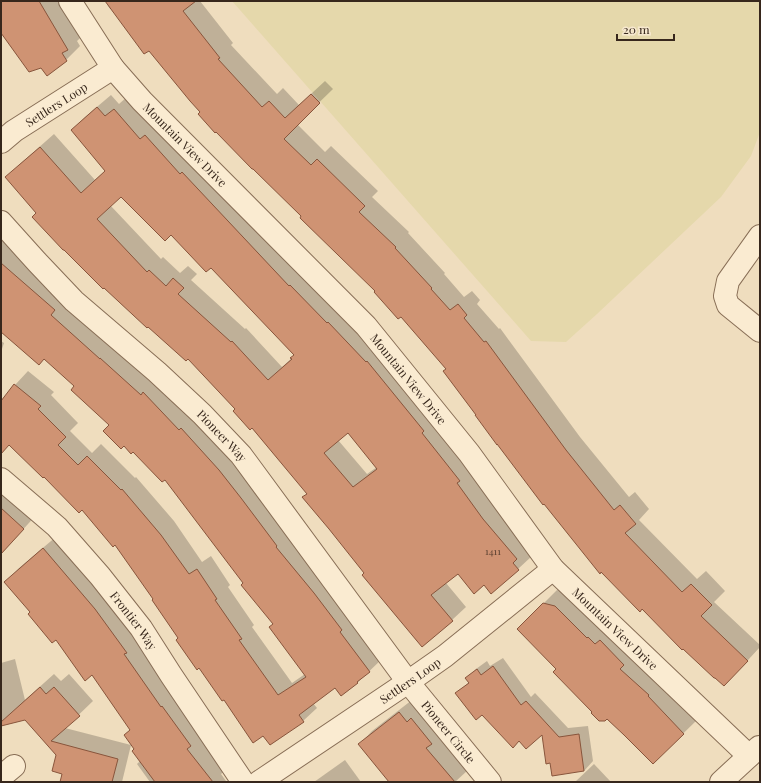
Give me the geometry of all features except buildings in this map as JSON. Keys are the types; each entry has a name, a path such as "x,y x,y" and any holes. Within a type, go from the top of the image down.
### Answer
{"street":[{"name":"Mountain View Drive","path":"70,1 112,68 142,101 366,326 469,453 554,569 755,751"},
{"name":"Settlers Loop","path":"1,142 14,131 112,68"},
{"name":"Pioneer Way","path":"1,222 74,301 202,414 241,455 408,682"},
{"path":"757,247 728,281 724,296 728,305 760,331"},
{"name":"Frontier Way","path":"1,479 57,527 100,576 140,628 243,782"},
{"name":"Settlers Loop","path":"259,782 445,656 554,569"},
{"name":"Pioneer Circle","path":"408,682 490,782"},
{"path":"720,782 755,751"}],"shaded area":[{"path":"232,1 760,1 760,132 751,156 721,197 597,314 566,342 531,341"}]}
